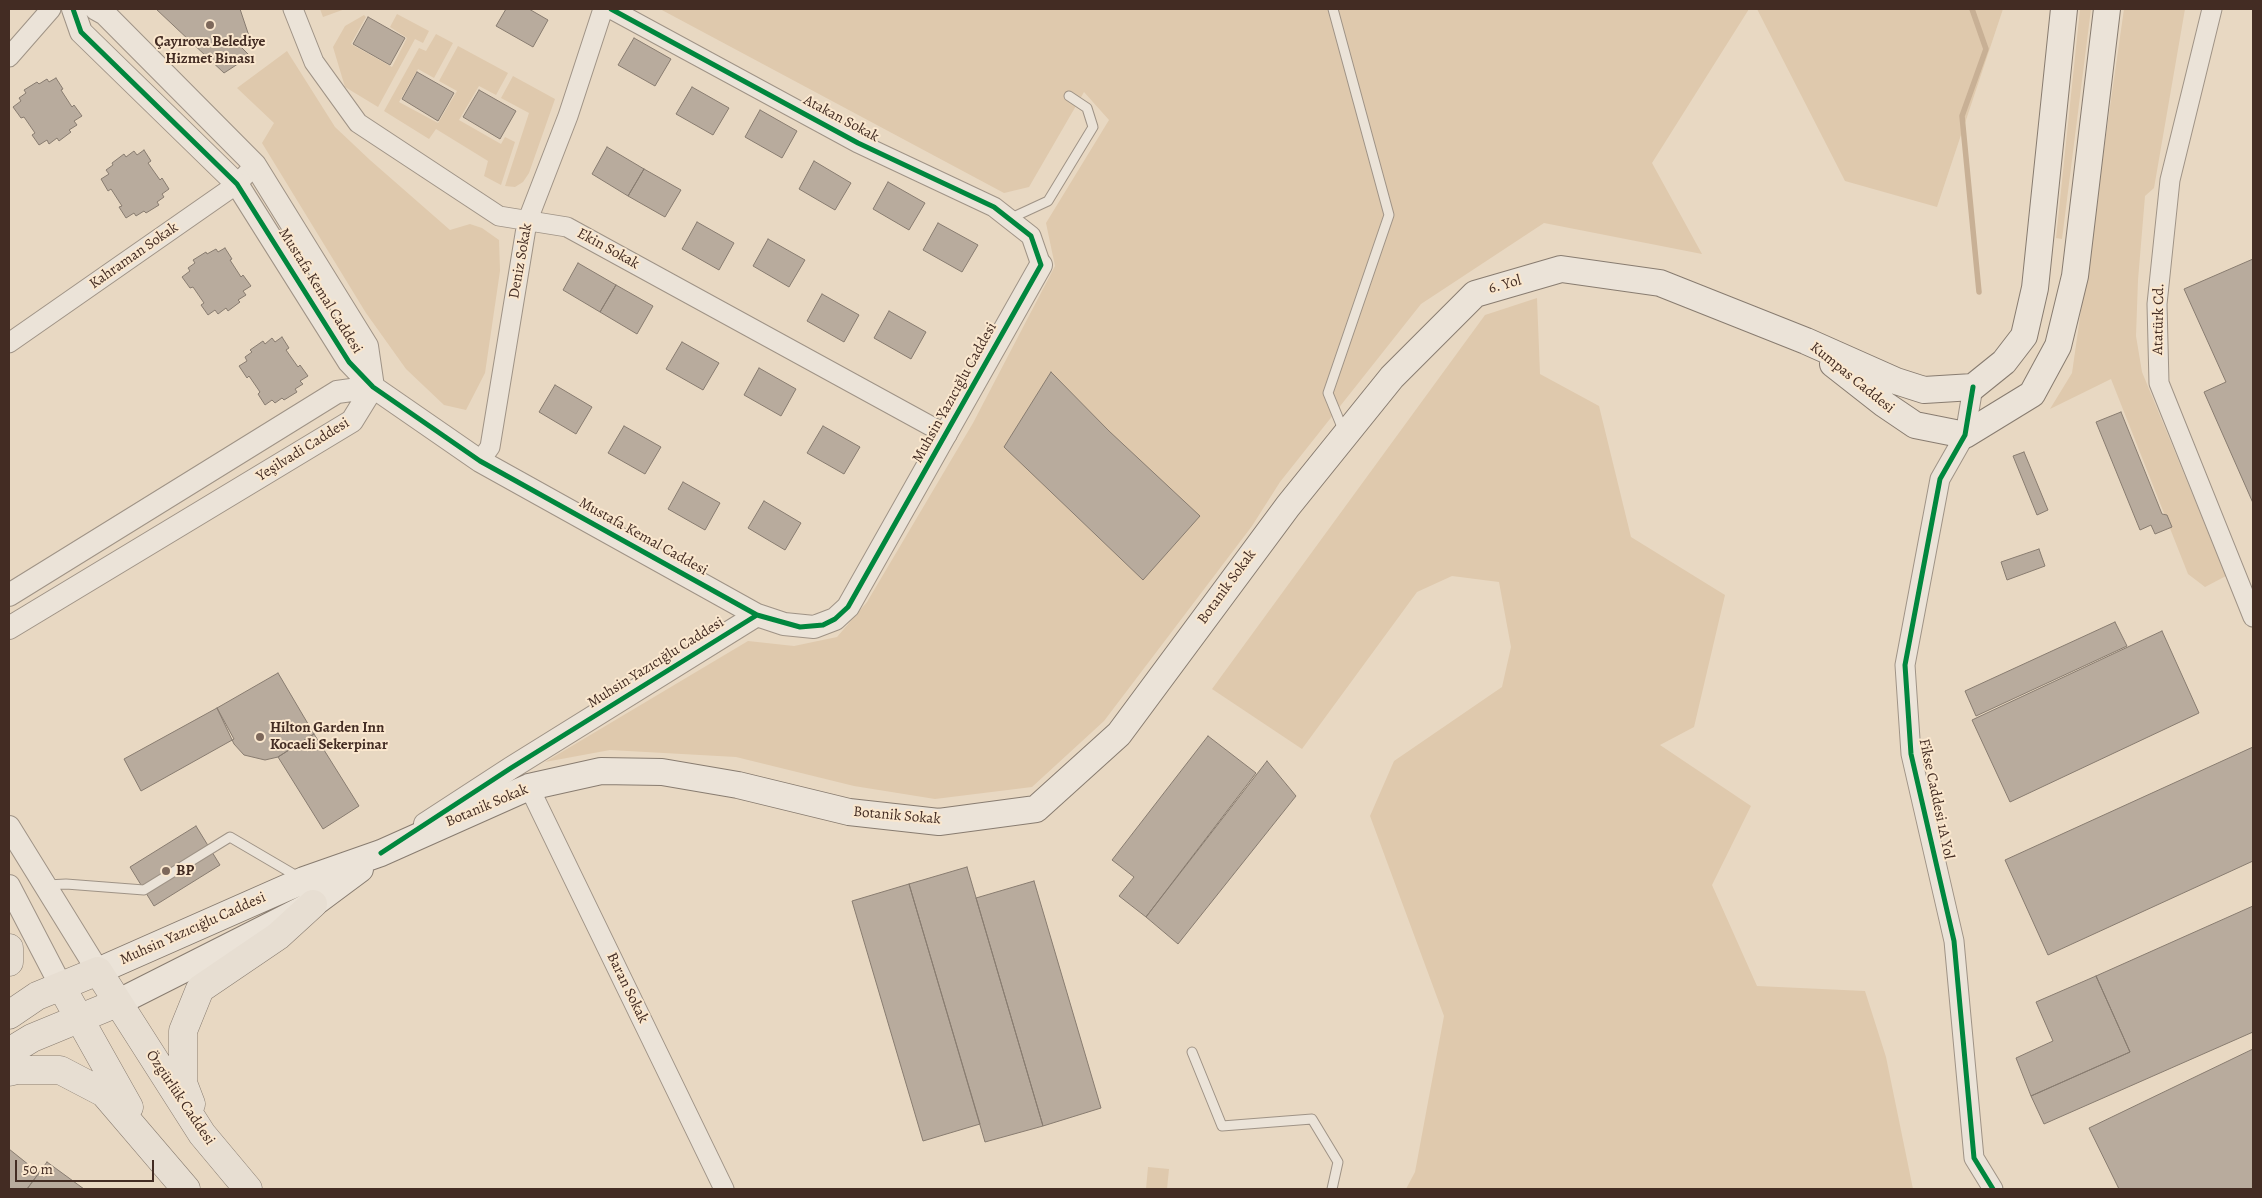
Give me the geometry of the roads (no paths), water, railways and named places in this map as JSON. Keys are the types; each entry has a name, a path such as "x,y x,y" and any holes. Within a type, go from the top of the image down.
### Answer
{"main road":[{"path":"1973,387 2004,362 2024,336 2035,288 2064,9"},
{"path":"1964,435 2032,394 2058,346 2075,276 2108,9"},
{"name":"6. Yol","path":"1288,506 1392,377 1475,294 1561,269 1660,282 1806,341"},
{"name":"Kumpas Caddesi","path":"1806,341 1896,381 1924,390 1973,387"},
{"name":"Kumpas Caddesi","path":"1806,341 1884,404 1915,425 1964,435"},
{"name":"Botanik Sokak","path":"381,853 529,787 601,771 662,772 738,785 850,812 939,822 1036,809 1119,734 1288,506"},
{"name":"Muhsin Yazıcığlu Caddesi","path":"117,1003 309,892 381,853"},
{"path":"202,1134 183,1083 183,1031 200,988 278,936 309,892"},
{"name":"Muhsin Yazıcığlu Caddesi","path":"9,1015 37,996 61,986 309,892"},
{"path":"9,948 9,962"},
{"name":"Özgürlük Caddesi","path":"98,971 202,1134 248,1189"},
{"path":"61,986 155,1152"},
{"path":"9,1052 32,1038 117,1003"},
{"path":"9,1072 17,1070 60,1070 104,1093 186,1189"}],"street":[{"path":"9,58 51,9"},
{"name":"Mustafa Kemal Caddesi","path":"73,9 81,32 237,184 349,362 374,386 480,461 757,615"},
{"name":"Mustafa Kemal Caddesi","path":"96,9 105,14 255,165 367,346 374,386"},
{"name":"Ekin Sokak","path":"293,9 314,62 358,123 499,216 567,227 947,435"},
{"name":"Deniz Sokak","path":"480,461 490,447 527,222 568,116 603,9"},
{"name":"Atakan Sokak","path":"610,9 858,143 994,207 1031,236 1041,265"},
{"name":"Atatürk Cd.","path":"2212,9 2170,180 2157,304 2160,383 2246,578 2253,617"},
{"name":"Kahraman Sokak","path":"9,343 237,184 255,165"},
{"name":"Muhsin Yazıcığlu Caddesi","path":"381,853 512,768 757,615 784,624 814,627 835,619 848,607 947,435 1041,265"},
{"name":"Yeşilvadi Caddesi","path":"9,595 337,392 374,386"},
{"name":"Yeşilvadi Caddesi","path":"10,629 352,421 374,386"},
{"name":"Fikse Caddesi 1A Yol","path":"1973,387 1964,435 1940,479 1905,665 1911,754 1954,941 1974,1158 1993,1189"},
{"name":"Baran Sokak","path":"529,787 724,1189"},
{"path":"9,828 98,971"},
{"path":"9,886 61,986"}],"lane":[{"path":"1333,9 1389,215 1328,393 1345,435"},
{"path":"1009,219 1048,201 1093,127 1087,108 1069,96"},
{"path":"44,885 66,884 144,890 230,837 309,892"},
{"path":"1192,1052 1222,1126 1312,1119 1338,1162 1332,1189"}],"waterway":[{"path":"1972,9 1986,49 1962,116 1979,292"}],"place":[{"name":"Çayırova Belediye Hizmet Binası","path":"210,25"},
{"name":"Hilton Garden Inn Kocaeli Sekerpinar","path":"260,737"},
{"name":"BP","path":"166,871"}]}
